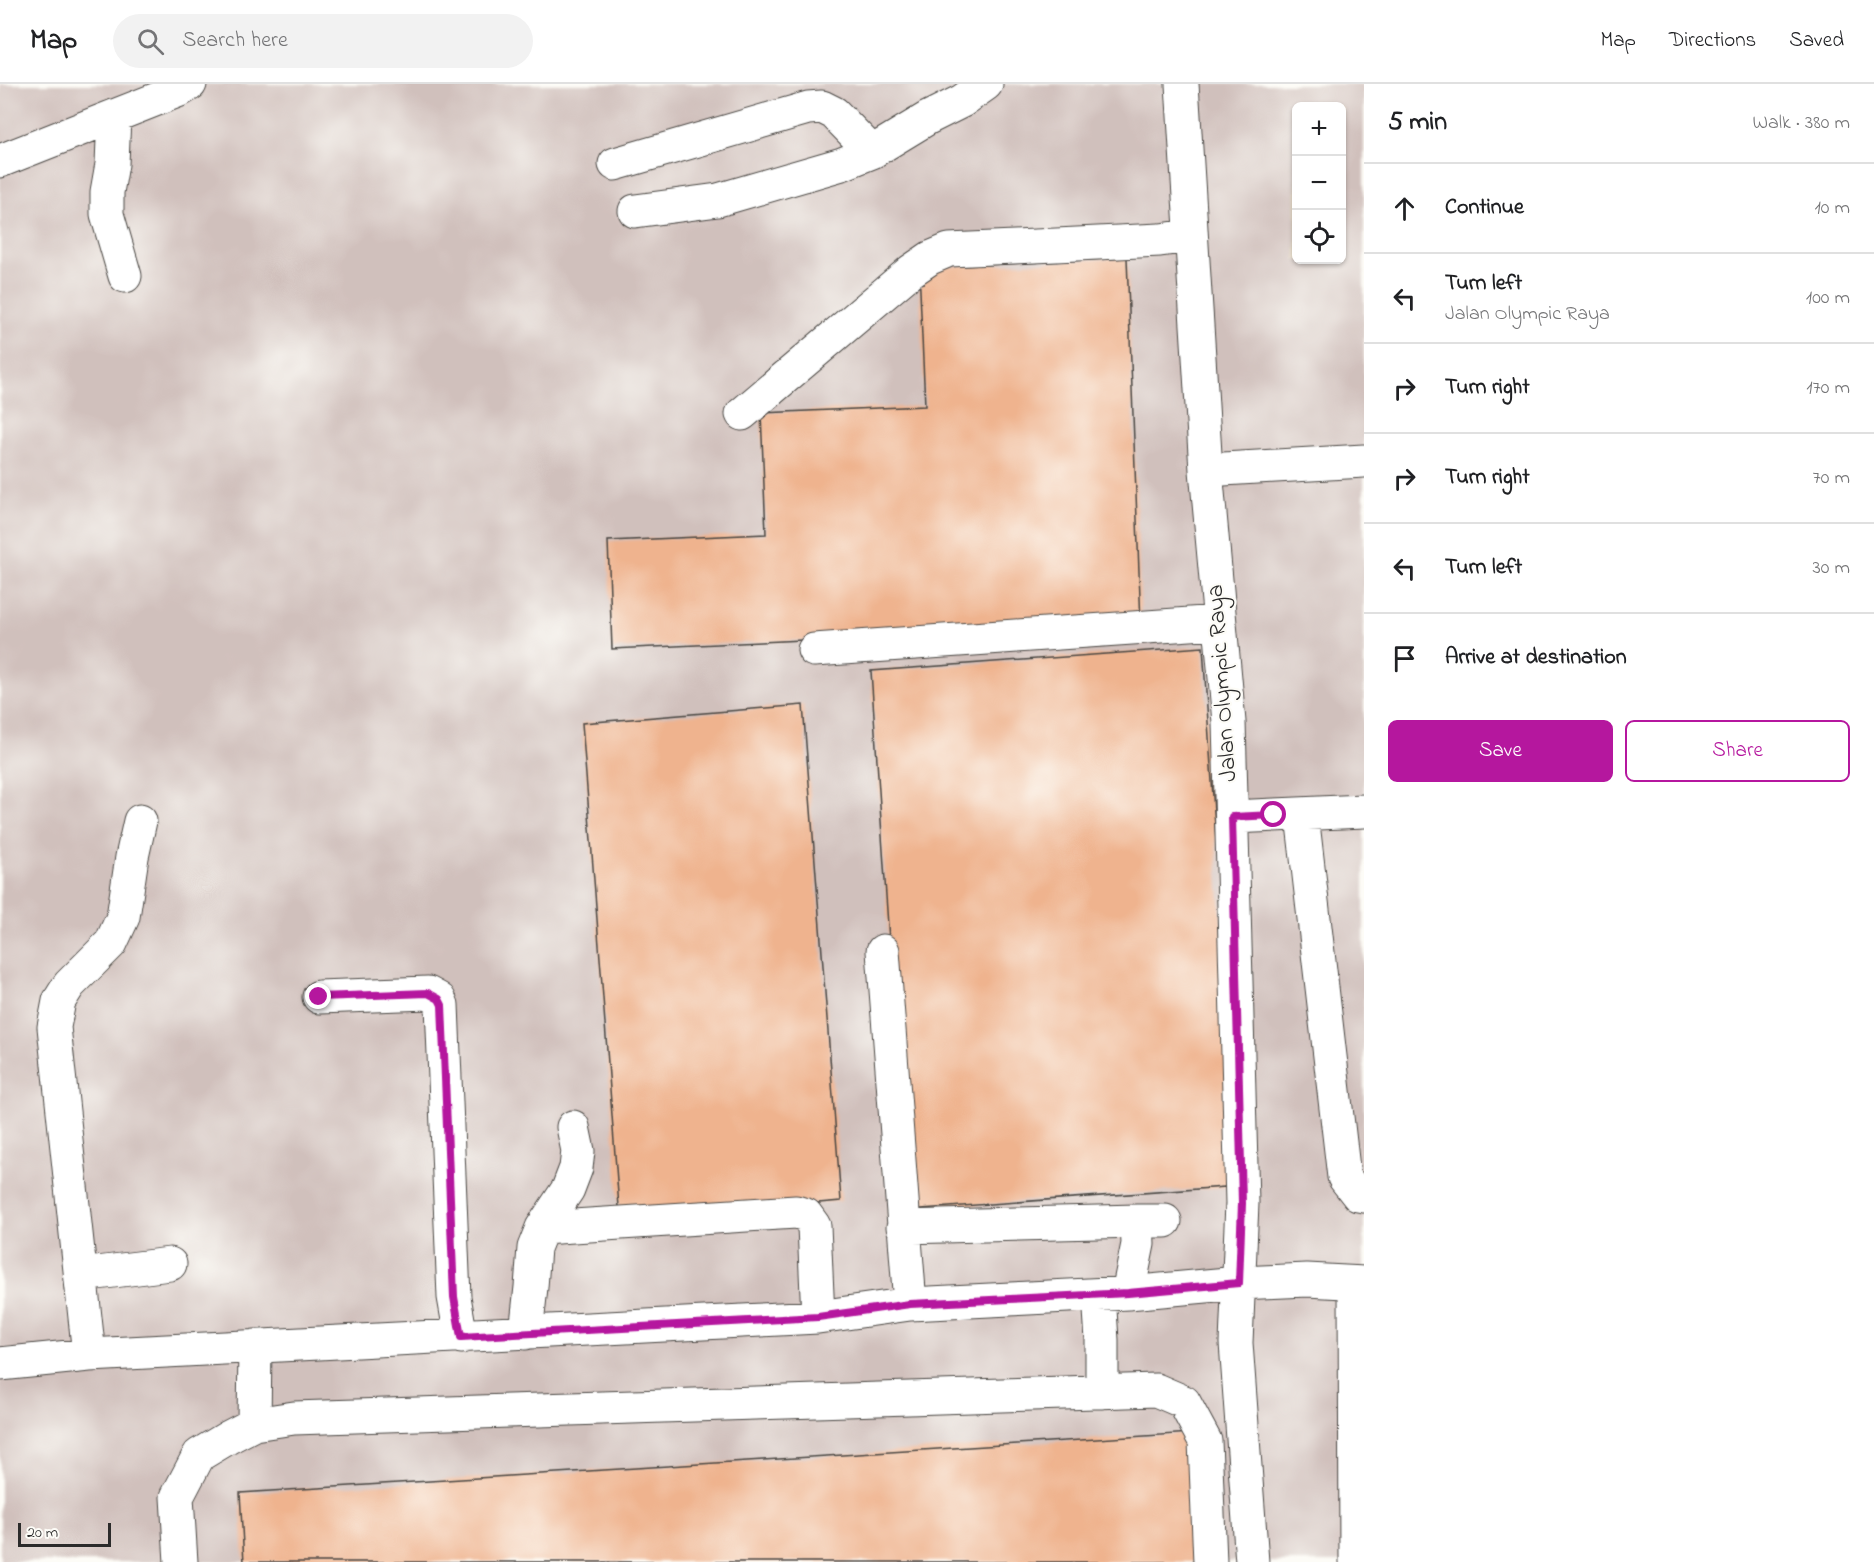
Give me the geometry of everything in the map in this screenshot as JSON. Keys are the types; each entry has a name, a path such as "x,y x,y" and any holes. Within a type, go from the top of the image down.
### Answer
{"street":[{"path":"0,161 180,90 190,84"},
{"path":"635,211 718,200 842,164 872,152 928,118 962,101 986,84"},
{"name":"Jalan Olympic Raya","path":"1182,84 1206,470 1229,722 1242,1203 1236,1344 1252,1562"},
{"path":"615,164 808,108 822,106 834,113 872,152"},
{"path":"114,116 107,214 125,276"},
{"path":"742,414 911,271 941,253 949,250 1160,240 1190,236"},
{"path":"1206,470 1364,461"},
{"path":"814,650 1219,622"},
{"path":"1232,817 1364,811"},
{"path":"1302,815 1344,1177 1358,1195 1364,1196"},
{"path":"89,1355 54,1027 59,1001 69,985 111,942 123,917 140,821"},
{"path":"883,951 910,1304"},
{"path":"319,997 428,993 439,999 442,1005 454,1297 461,1337"},
{"path":"526,1333 534,1248 542,1228 568,1189 576,1168 578,1151 573,1127"},
{"path":"542,1228 796,1212 806,1215 814,1226 818,1317"},
{"path":"903,1227 1151,1221 1113,1294 1102,1340 1102,1392"},
{"path":"81,1275 170,1263"},
{"path":"0,1364 89,1355 818,1317 910,1304 1113,1294 1239,1283 1307,1280 1359,1283 1360,1359 1356,1562"},
{"path":"254,1424 255,1347"},
{"path":"181,1562 177,1497 199,1455 254,1424 294,1418 1156,1390 1184,1402 1205,1441 1210,1562"}],"shaded area":[{"path":"0,84 1364,84 1364,1562 0,1562"}],"building":[{"path":"1127,258 1141,624 612,649 608,541 766,534 761,413 925,406 919,268"},
{"path":"1203,647 1239,1186 907,1210 871,671"},
{"path":"803,705 841,1201 620,1220 582,723"},
{"path":"1192,1433 1200,1562 244,1562 240,1493"}],"route":[{"path":"319,997 428,993 439,999 442,1005 454,1297 461,1337 818,1317 910,1304 1128,1293 1239,1283 1242,1203 1232,817 1274,815"}]}
